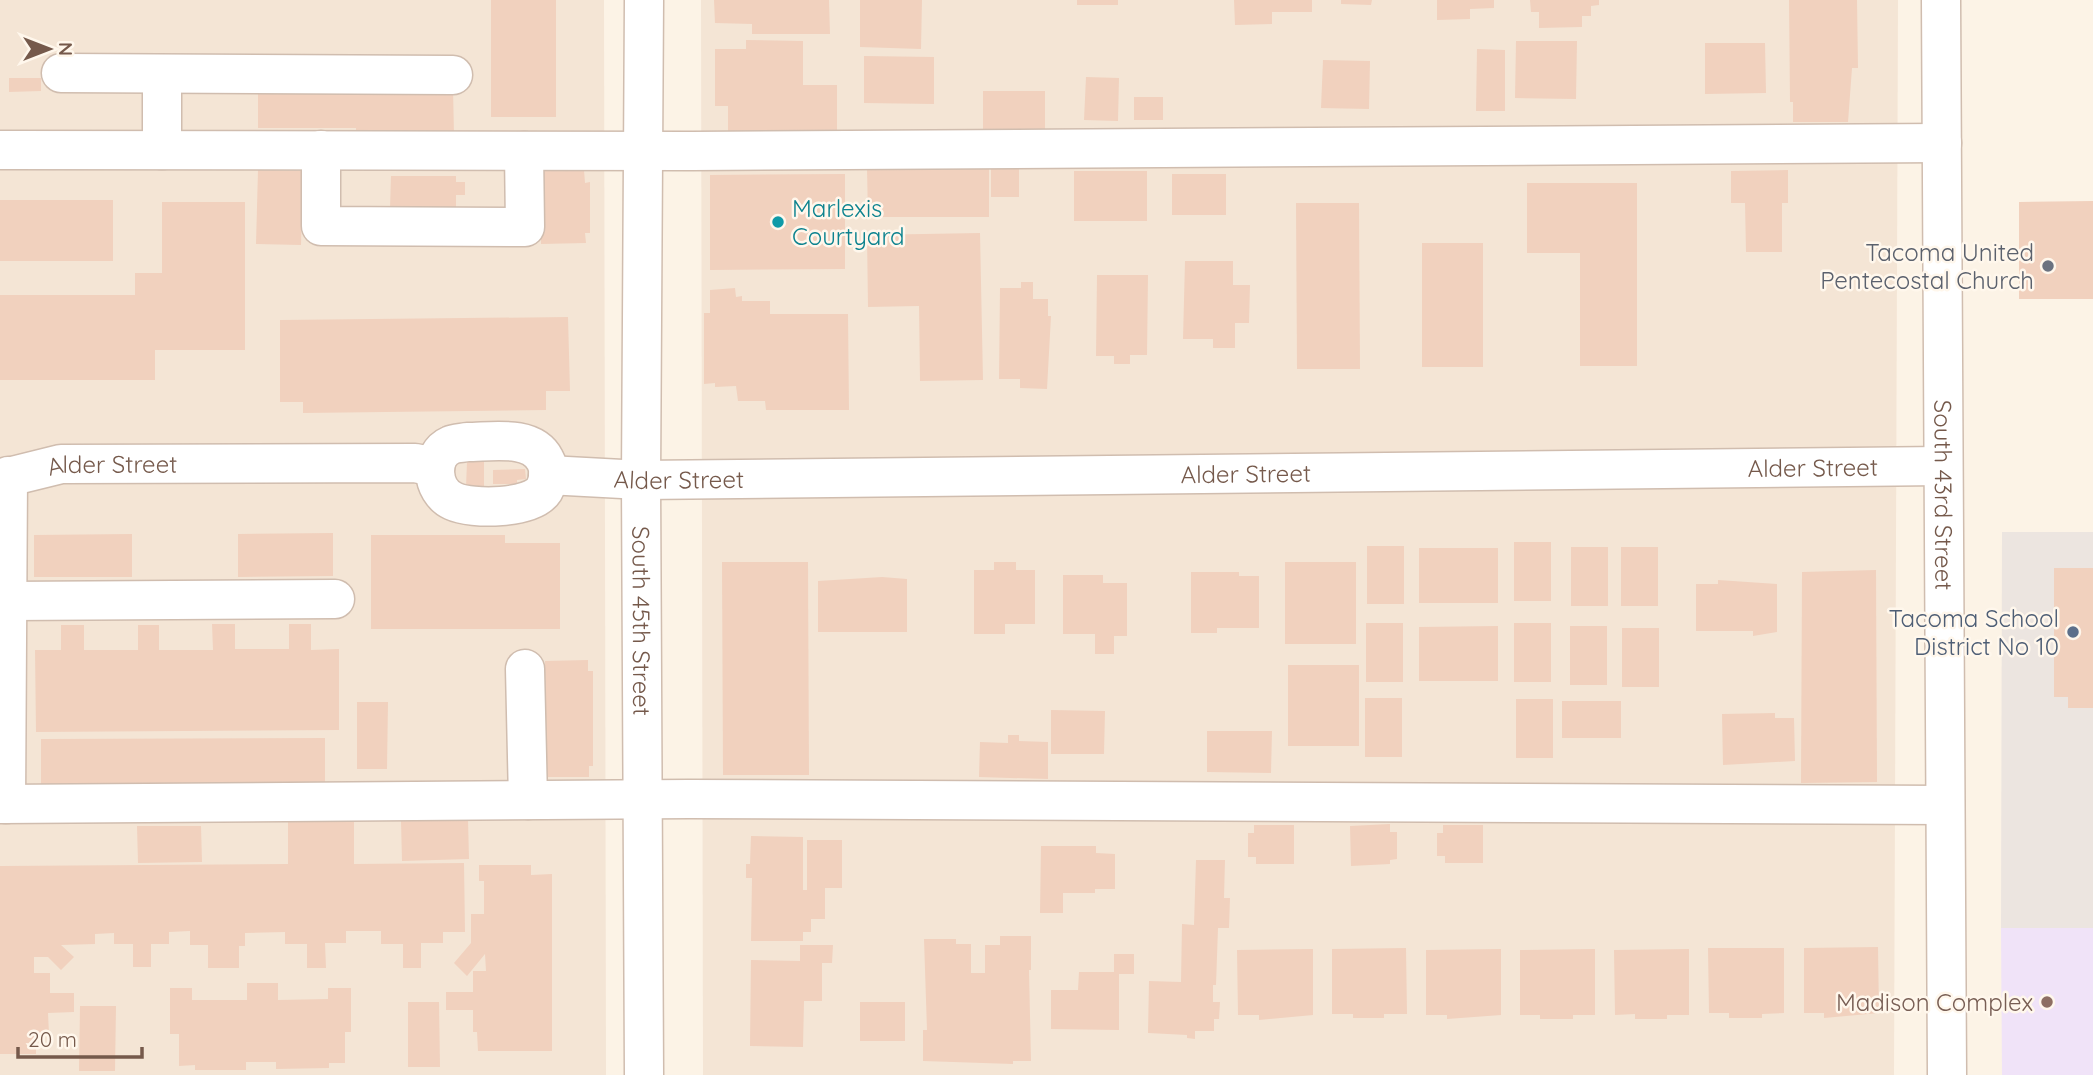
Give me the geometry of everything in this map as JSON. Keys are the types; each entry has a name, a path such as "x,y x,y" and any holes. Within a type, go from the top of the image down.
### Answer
{"street":[{"name":"South 45th Street","path":"644,0 641,480 644,1075"},
{"name":"South 43rd Street","path":"1941,0 1947,1075"},
{"path":"61,73 453,75"},
{"path":"162,74 162,150"},
{"path":"0,150 644,150 1942,143"},
{"path":"321,150 321,226 525,227 524,150"},
{"path":"517,442 530,445 542,453 548,466 548,475 543,492 533,502 519,505 469,504 453,501 441,493 435,480 435,467 440,453 451,444 517,442"},
{"name":"Alder Street","path":"4,478 61,464 415,463 435,467"},
{"name":"Alder Street","path":"548,475 641,480 1942,466"},
{"path":"4,478 8,601 3,804 644,799 1945,805"},
{"path":"8,601 335,599"},
{"path":"525,669 528,800"}],"shaded area":[{"path":"0,0 604,0 606,1075 0,1075"},
{"path":"701,0 1898,0 1894,1075 703,1075"},
{"path":"2002,532 2093,532 2093,928 2001,928"},
{"name":"Madison Complex","path":"2001,928 2093,928 2093,1075 2002,1075"}],"building":[{"path":"491,0 556,0 556,117 491,117"},
{"path":"714,0 829,0 830,34 752,34 752,24 715,23"},
{"path":"860,0 922,0 921,49 860,47"},
{"path":"1077,0 1118,0 1118,5 1077,5"},
{"path":"1234,0 1312,0 1312,12 1272,12 1272,24 1235,25"},
{"path":"1341,0 1372,0 1371,5 1341,4"},
{"path":"1437,0 1494,0 1494,8 1470,9 1470,19 1437,20"},
{"path":"1530,0 1599,0 1599,5 1591,6 1591,16 1582,16 1582,27 1539,28 1539,12 1531,12"},
{"path":"1789,0 1857,0 1858,68 1852,68 1848,122 1793,122 1793,102 1790,102"},
{"path":"746,40 803,41 803,85 837,85 837,130 728,131 728,106 715,106 715,49 746,49"},
{"path":"1516,41 1577,41 1576,99 1515,98"},
{"path":"1705,43 1765,43 1766,93 1705,94"},
{"path":"1477,49 1505,50 1505,111 1476,111"},
{"path":"864,56 934,57 934,104 864,103"},
{"path":"1323,60 1370,61 1369,109 1321,108"},
{"path":"1086,77 1119,78 1118,121 1084,120"},
{"path":"9,78 41,78 41,91 9,92"},
{"path":"453,88 454,135 356,135 356,128 258,128 258,94"},
{"path":"983,91 1045,91 1045,129 983,129"},
{"path":"1134,97 1163,97 1163,120 1134,120"},
{"path":"991,166 1019,166 1019,197 991,197"},
{"path":"989,167 989,217 868,217 867,168"},
{"path":"258,170 303,171 301,245 256,244"},
{"path":"540,170 584,170 585,183 590,182 590,233 585,233 586,243 541,244"},
{"path":"1788,170 1788,203 1782,203 1782,252 1746,252 1745,203 1731,203 1731,171"},
{"path":"1074,171 1147,171 1147,221 1074,221"},
{"name":"Marlexis Courtyard","path":"845,174 845,269 710,270 710,175"},
{"path":"1172,174 1226,174 1226,215 1172,215"},
{"path":"391,176 456,176 456,182 465,182 465,195 456,195 456,210 390,209"},
{"path":"1527,183 1637,183 1637,366 1580,366 1580,253 1527,253"},
{"path":"0,200 113,200 113,261 0,261"},
{"path":"2093,201 2093,299 2019,299 2019,202"},
{"path":"162,202 245,202 245,350 155,350 155,380 0,380 0,295 135,295 135,273 162,273"},
{"path":"1296,203 1359,203 1360,369 1297,369"},
{"path":"980,233 983,380 920,381 919,306 868,307 867,235"},
{"path":"1422,243 1483,243 1483,367 1422,367"},
{"path":"1185,261 1233,261 1233,285 1250,285 1249,323 1235,323 1235,348 1213,348 1213,339 1183,339"},
{"path":"1097,275 1148,275 1147,355 1130,355 1130,364 1114,364 1114,356 1096,356"},
{"path":"1021,282 1033,282 1033,299 1048,299 1048,316 1051,316 1047,389 1020,388 1020,379 999,379 1000,288 1021,288"},
{"path":"735,288 736,297 742,296 742,301 770,301 770,314 848,314 849,410 766,410 765,401 738,401 736,386 715,387 715,383 704,384 704,313 710,313 710,290"},
{"path":"568,317 570,391 546,391 546,410 303,413 303,402 280,402 280,320"},
{"path":"467,462 484,462 484,487 466,487"},
{"path":"525,469 526,479 517,480 517,484 493,484 493,470"},
{"path":"333,533 333,576 238,577 238,534"},
{"path":"132,534 132,577 34,577 34,535"},
{"path":"371,535 505,535 505,543 560,543 560,629 371,629"},
{"path":"1514,542 1551,542 1551,601 1514,601"},
{"path":"1367,546 1404,546 1404,604 1367,604"},
{"path":"1571,547 1608,547 1608,606 1571,606"},
{"path":"1621,547 1658,547 1658,606 1621,606"},
{"path":"1419,548 1498,548 1498,603 1419,603"},
{"path":"722,562 808,562 809,775 723,775"},
{"path":"994,562 1016,562 1016,570 1035,570 1035,624 1005,624 1005,634 974,634 974,570 994,570"},
{"path":"1285,562 1356,562 1356,644 1285,644"},
{"name":"Tacoma School District No 10","path":"2054,568 2093,568 2093,708 2068,708 2068,697 2054,697"},
{"path":"1876,570 1877,782 1801,783 1802,572"},
{"path":"1191,572 1239,572 1239,576 1259,576 1259,628 1217,628 1217,633 1191,633"},
{"path":"1063,575 1103,575 1103,583 1127,583 1127,636 1114,636 1114,654 1095,654 1095,634 1063,634"},
{"path":"882,577 907,579 907,632 818,632 818,581"},
{"path":"1718,580 1777,584 1777,632 1753,636 1753,631 1696,631 1696,584 1718,584"},
{"path":"1366,623 1403,623 1403,682 1366,682"},
{"path":"1514,623 1551,623 1551,682 1514,682"},
{"path":"212,624 235,624 235,649 289,649 289,624 311,624 311,650 339,649 339,730 36,732 35,650 61,650 61,625 84,625 84,650 138,650 138,625 159,625 159,650 213,650"},
{"path":"1498,626 1498,681 1419,681 1419,627"},
{"path":"1570,626 1607,626 1607,685 1570,685"},
{"path":"1622,628 1659,628 1659,687 1622,687"},
{"path":"588,660 588,671 593,671 593,766 589,766 589,777 546,777 545,661"},
{"path":"1288,665 1359,665 1359,746 1288,746"},
{"path":"1365,698 1402,698 1402,757 1365,757"},
{"path":"1516,699 1553,699 1553,758 1516,758"},
{"path":"1562,701 1621,701 1621,738 1562,738"},
{"path":"357,702 388,702 387,769 357,769"},
{"path":"1051,710 1105,711 1104,754 1051,754"},
{"path":"1775,713 1775,718 1794,718 1795,761 1723,765 1722,714"},
{"path":"1207,731 1272,731 1271,773 1207,772"},
{"path":"1008,735 1019,735 1019,741 1048,742 1048,779 979,777 980,742 1008,743"},
{"path":"325,738 325,783 41,784 41,739"},
{"path":"468,819 469,859 402,861 401,821"},
{"path":"288,822 354,822 354,864 464,863 465,932 443,932 443,943 421,943 421,968 403,968 403,944 381,944 381,931 346,931 346,943 325,943 326,968 307,968 307,944 285,944 285,932 245,933 245,946 239,946 239,968 208,968 208,945 190,945 190,931 169,932 169,944 151,944 151,967 133,967 133,944 114,944 114,933 95,934 95,944 61,945 74,957 61,970 48,957 34,957 34,973 50,973 50,993 74,993 74,1012 48,1013 49,1034 36,1034 36,1054 0,1054 0,866 288,864"},
{"path":"1390,824 1390,832 1397,832 1397,859 1390,860 1390,864 1351,866 1350,826"},
{"path":"1254,825 1294,825 1294,864 1256,864 1256,857 1248,857 1248,833 1254,833"},
{"path":"1443,825 1483,825 1483,863 1445,863 1445,856 1437,856 1437,833 1443,833"},
{"path":"137,826 201,826 202,862 138,863"},
{"path":"751,836 803,837 803,890 807,890 807,840 842,840 842,888 825,888 825,919 811,919 811,932 803,932 803,941 751,941 752,878 746,878 746,864 750,864"},
{"path":"1041,846 1096,846 1096,853 1115,854 1115,889 1095,889 1095,893 1063,893 1063,913 1040,913"},
{"path":"1196,860 1225,860 1224,898 1230,898 1229,928 1218,928 1216,985 1213,985 1213,1002 1220,1002 1219,1019 1214,1019 1214,1031 1195,1031 1195,1039 1187,1038 1187,1035 1148,1033 1149,981 1181,982 1182,924 1194,925"},
{"path":"479,865 531,865 531,875 552,874 552,1051 478,1051 477,1032 473,1032 473,1010 446,1010 446,992 473,992 473,971 486,971 485,954 467,976 454,963 471,943 471,914 484,914 484,881 479,881"},
{"path":"1000,936 1031,936 1031,1061 1013,1061 1013,1064 923,1061 923,1030 927,1030 924,939 956,939 956,944 971,944 971,973 985,973 985,945 1000,945"},
{"path":"800,945 833,945 832,963 822,963 822,1001 804,1001 803,1047 750,1046 751,960 800,961"},
{"path":"1878,947 1879,1013 1824,1018 1824,1013 1804,1013 1804,948"},
{"path":"1406,948 1407,1014 1384,1014 1384,1018 1353,1018 1353,1014 1332,1014 1332,949"},
{"path":"1708,948 1784,948 1784,1013 1762,1014 1762,1018 1729,1018 1729,1013 1709,1013"},
{"path":"1313,949 1313,1015 1259,1020 1259,1015 1238,1015 1237,950"},
{"path":"1501,949 1501,1015 1447,1019 1447,1015 1426,1015 1426,950"},
{"path":"1595,949 1595,1015 1573,1015 1573,1019 1540,1019 1540,1015 1520,1015 1520,950"},
{"path":"1689,949 1689,1015 1667,1015 1667,1019 1635,1019 1635,1014 1615,1015 1614,950"},
{"path":"1114,954 1134,954 1134,974 1119,974 1119,1030 1051,1029 1051,990 1078,990 1079,972 1114,972"},
{"path":"247,983 278,983 278,1000 328,999 328,988 351,988 351,1032 345,1032 345,1063 329,1063 329,1068 276,1069 276,1062 246,1062 246,1070 195,1070 195,1065 179,1066 179,1034 170,1034 170,988 192,988 192,1000 247,1000"},
{"path":"408,1002 439,1002 440,1067 408,1067"},
{"path":"860,1002 905,1002 905,1041 860,1041"},
{"path":"80,1006 116,1006 115,1071 79,1071"}],"place":[{"name":"Marlexis Courtyard","path":"778,222"},
{"name":"Tacoma United Pentecostal Church","path":"2048,266"},
{"name":"Tacoma School District No 10","path":"2073,632"},
{"name":"Madison Complex","path":"2047,1002"}]}
